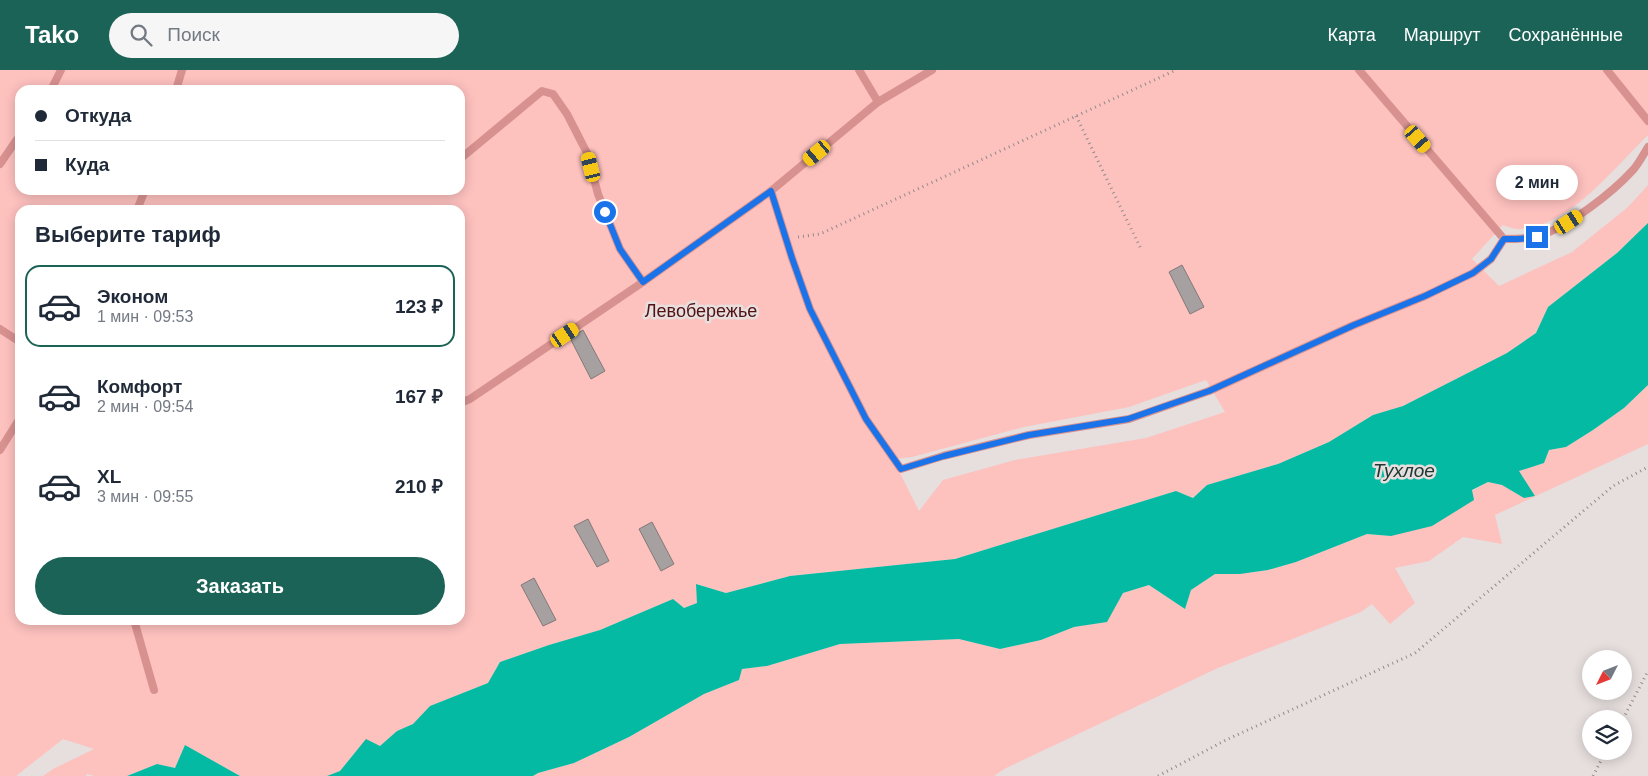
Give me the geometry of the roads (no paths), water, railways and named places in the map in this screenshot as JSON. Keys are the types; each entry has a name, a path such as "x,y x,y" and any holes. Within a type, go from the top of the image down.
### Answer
{"lane":[{"path":"54,85 61,70"},
{"path":"178,85 182,70"},
{"path":"859,70 878,102"},
{"path":"465,400 643,282 771,191 878,102 932,70"},
{"path":"1359,70 1504,239 1537,237 1558,229 1615,186 1633,169 1648,148"},
{"path":"1607,70 1648,121"},
{"path":"465,155 542,91 553,94 567,114 587,153 598,194 620,249 643,282"},
{"path":"0,164 15,142"},
{"path":"771,191 810,309 866,419 901,469 944,456 1029,435 1128,419 1209,391 1473,273 1491,259 1504,239"},
{"path":"0,329 15,339"},
{"path":"0,450 15,426"},
{"path":"135,625 154,690"}],"water":[{"name":"Тухлое","path":"1648,223 1648,385 1624,408 1593,430 1566,447 1549,450 1544,463 1519,471 1535,496 1524,498 1502,485 1488,482 1472,490 1474,500 1432,526 1391,536 1367,534 1296,562 1268,570 1240,574 1215,574 1191,590 1185,609 1149,585 1123,593 1107,622 1074,627 1041,640 1000,649 959,639 840,644 767,666 742,669 739,680 704,694 629,737 574,763 533,776 327,776 340,771 366,739 380,746 397,731 413,724 430,706 488,683 500,662 600,630 673,599 684,608 697,603 696,584 726,593 790,576 955,559 1176,491 1193,498 1207,485 1278,464 1329,442 1373,415 1403,406 1507,353 1536,333 1548,307 1617,253"},
{"path":"185,745 240,776 127,776 157,764 175,768"}],"park label":[{"name":"Левобережье","path":"701,311"}]}
